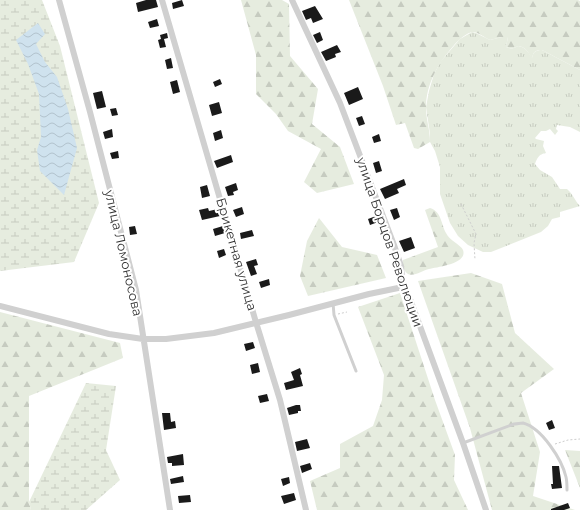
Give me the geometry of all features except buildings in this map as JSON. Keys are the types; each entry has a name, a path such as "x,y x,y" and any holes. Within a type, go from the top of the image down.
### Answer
{"street":[{"name":"улица Ломоносова","path":"59,0 90,112 136,290 170,510"},
{"name":"Брикетная улица","path":"162,0 280,400 306,510"},
{"name":"улица Борцов Революции","path":"292,0 340,103 394,245 401,266 403,287 410,299 486,510"},
{"path":"0,306 109,334 143,339 166,339 214,333 396,287 403,287"}],"lane":[{"path":"333,303 334,315 356,371"},
{"path":"463,443 514,424 523,423 533,428 551,446 560,459 567,478 567,490"}],"path":[{"path":"461,204 476,234 474,243 475,260"},
{"path":"551,446 568,440 580,439"}],"green space":[{"path":"0,0 42,0 60,46 99,203 74,262 0,271"},
{"path":"241,0 282,0 289,4 290,56 318,89 312,124 340,147 354,184 317,193 304,182 321,149 288,131 276,114 256,94 256,55"},
{"path":"349,0 578,0 580,1 580,70 542,50 535,52 532,59 523,47 506,47 508,37 490,40 475,32 463,36 449,51 434,73 428,90 426,112 430,142 418,149 414,148 405,123 396,125 383,86"},
{"path":"472,32 490,40 508,37 506,47 523,47 528,51 532,58 535,52 542,50 580,70 580,132 570,127 557,125 556,129 558,131 555,135 550,129 541,131 535,138 544,141 543,146 546,153 539,157 535,164 540,170 552,177 560,189 567,189 580,206 560,212 560,217 552,219 548,226 541,232 491,252 483,252 468,245 458,236 450,223 440,194 440,167 435,151 430,142 426,107 434,74 441,61 460,39"},
{"path":"430,208 437,212 444,230 452,240 462,248 463,255 457,262 410,275 405,272 403,260 438,247 425,210"},
{"path":"319,218 342,247 377,255 386,278 308,296 300,276 307,241"},
{"path":"471,273 502,284 515,333 554,369 521,393 540,452 533,496 575,510 492,510 470,428 418,281"},
{"path":"400,293 435,400 455,455 454,480 468,510 317,510 310,481 340,468 340,444 373,426 382,400 384,375 358,307"},
{"path":"0,312 120,343 123,358 29,396 29,502 31,510 0,510"},
{"path":"86,383 116,386 106,450 120,480 86,510 31,510 29,502"},
{"path":"565,450 580,451 580,488"}],"water":[{"path":"38,23 45,34 36,44 45,62 57,77 68,109 77,148 64,195 40,171 37,150 41,137 39,94 28,64 16,40"}]}
